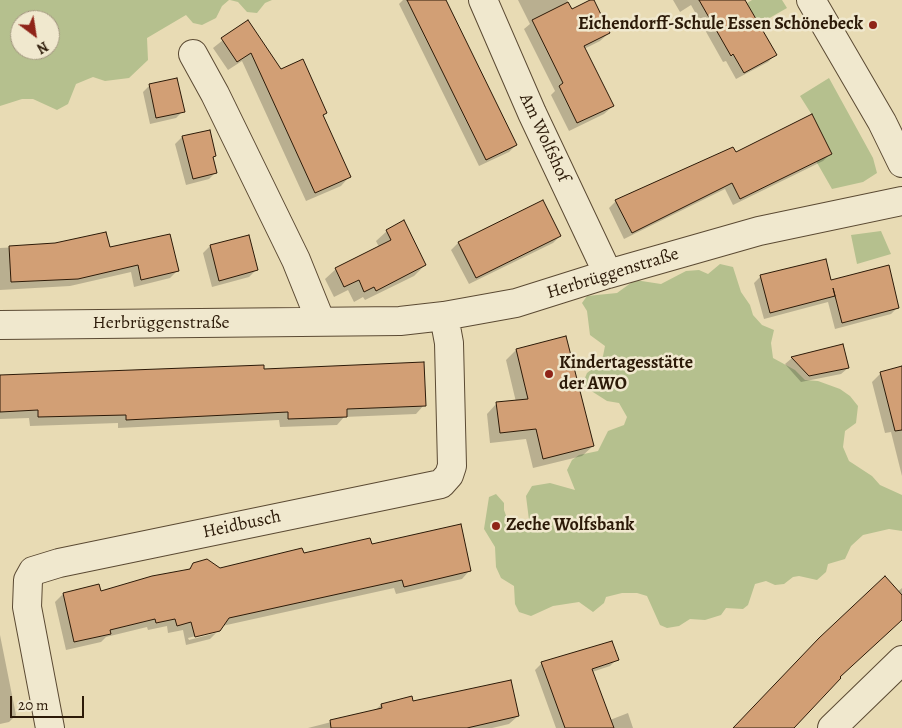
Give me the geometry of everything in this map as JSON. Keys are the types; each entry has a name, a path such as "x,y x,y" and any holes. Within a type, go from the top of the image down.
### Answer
{"street":[{"name":"Am Wolfshof","path":"483,0 532,112 608,274"},
{"path":"811,0 882,122 902,163"},
{"path":"192,54 215,94 287,243 321,322"},
{"name":"Herbrüggenstraße","path":"0,325 400,321 444,316 516,303 608,274 759,231 902,201"},
{"name":"Heidbusch","path":"50,728 27,607 28,580 33,572 58,563 441,484 449,475 452,466 449,343 444,316"},
{"path":"832,728 902,660"}],"green space":[{"path":"0,0 229,0 222,6 216,18 202,25 193,23 186,15 147,38 148,60 129,78 105,81 93,77 76,84 68,104 57,110 33,99 22,99 0,106"},
{"path":"230,0 272,0 265,3 257,13 247,12 238,2"},
{"path":"752,0 782,0 787,8 759,24 747,3"},
{"path":"829,78 873,158 877,173 863,182 832,189 816,161 832,154 800,96"},
{"path":"881,231 891,254 857,264 851,235"},
{"path":"720,264 733,267 741,292 750,305 753,315 762,325 774,330 771,343 773,358 795,370 805,380 818,381 840,389 850,396 858,406 856,423 845,431 843,447 849,461 872,476 880,485 902,495 902,531 889,529 863,535 851,546 845,559 828,564 826,572 817,580 799,576 793,577 784,584 775,585 766,581 755,584 748,605 743,609 726,608 721,615 705,620 690,619 679,626 667,628 660,625 647,596 637,593 622,593 606,597 604,603 593,612 579,602 553,606 531,616 519,612 515,604 514,586 501,578 496,567 495,547 484,529 489,497 496,494 504,503 504,510 508,521 517,528 525,525 529,520 526,496 532,486 550,483 575,490 567,470 572,460 579,455 598,451 608,431 624,425 627,417 619,403 607,401 582,385 587,373 596,366 603,356 605,346 590,335 587,311 582,303 587,296 617,293 635,280 661,284 686,271 699,270 708,274"}],"building":[{"path":"407,0 446,0 517,145 486,160"},
{"path":"590,0 594,0 610,33 584,46 614,106 577,123 559,86 563,83 532,20 568,2 572,9"},
{"path":"699,0 745,0 777,55 744,73 733,54 731,56"},
{"path":"248,20 281,69 303,59 327,113 323,115 351,177 315,193 251,53 237,62 221,38"},
{"path":"177,78 185,112 156,118 149,84"},
{"path":"812,114 832,154 740,199 732,183 632,233 615,200 733,147 736,152"},
{"path":"210,130 216,156 213,157 217,173 193,179 182,136"},
{"path":"543,200 561,236 476,278 458,242"},
{"path":"404,220 426,265 376,291 374,287 364,292 359,280 344,287 335,268 391,240 386,230"},
{"path":"106,232 110,247 170,234 179,271 141,280 138,265 78,279 11,282 9,246 55,243"},
{"path":"249,235 258,270 219,281 210,245"},
{"path":"826,259 831,280 889,265 899,308 842,323 833,288 835,296 770,313 760,275"},
{"name":"Kindertagesstätte der AWO","path":"566,336 594,446 543,459 536,429 500,433 496,402 528,399 516,349"},
{"path":"843,344 849,368 809,376 791,357"},
{"path":"424,362 426,406 347,409 347,417 288,419 288,412 126,420 126,415 38,417 38,410 0,412 0,375 264,365 264,369"},
{"path":"902,366 902,430 895,431 880,372"},
{"path":"461,524 471,571 404,587 402,580 229,618 220,631 195,637 191,622 177,626 175,619 156,623 155,619 110,630 111,634 74,642 63,593 99,584 101,591 152,576 190,569 193,563 207,559 220,568 302,548 304,553 370,538 372,544"},
{"path":"885,576 902,595 902,620 840,677 794,728 733,728 819,638"},
{"path":"612,641 619,660 592,669 614,728 565,728 541,662"},
{"path":"511,680 519,716 467,728 331,728 330,720 382,708 381,704 412,696 413,701"}],"place":[{"name":"Eichendorff-Schule Essen Schönebeck","path":"873,25"},
{"name":"Kindertagesstätte der AWO","path":"549,374"},
{"name":"Zeche Wolfsbank","path":"496,526"}]}
